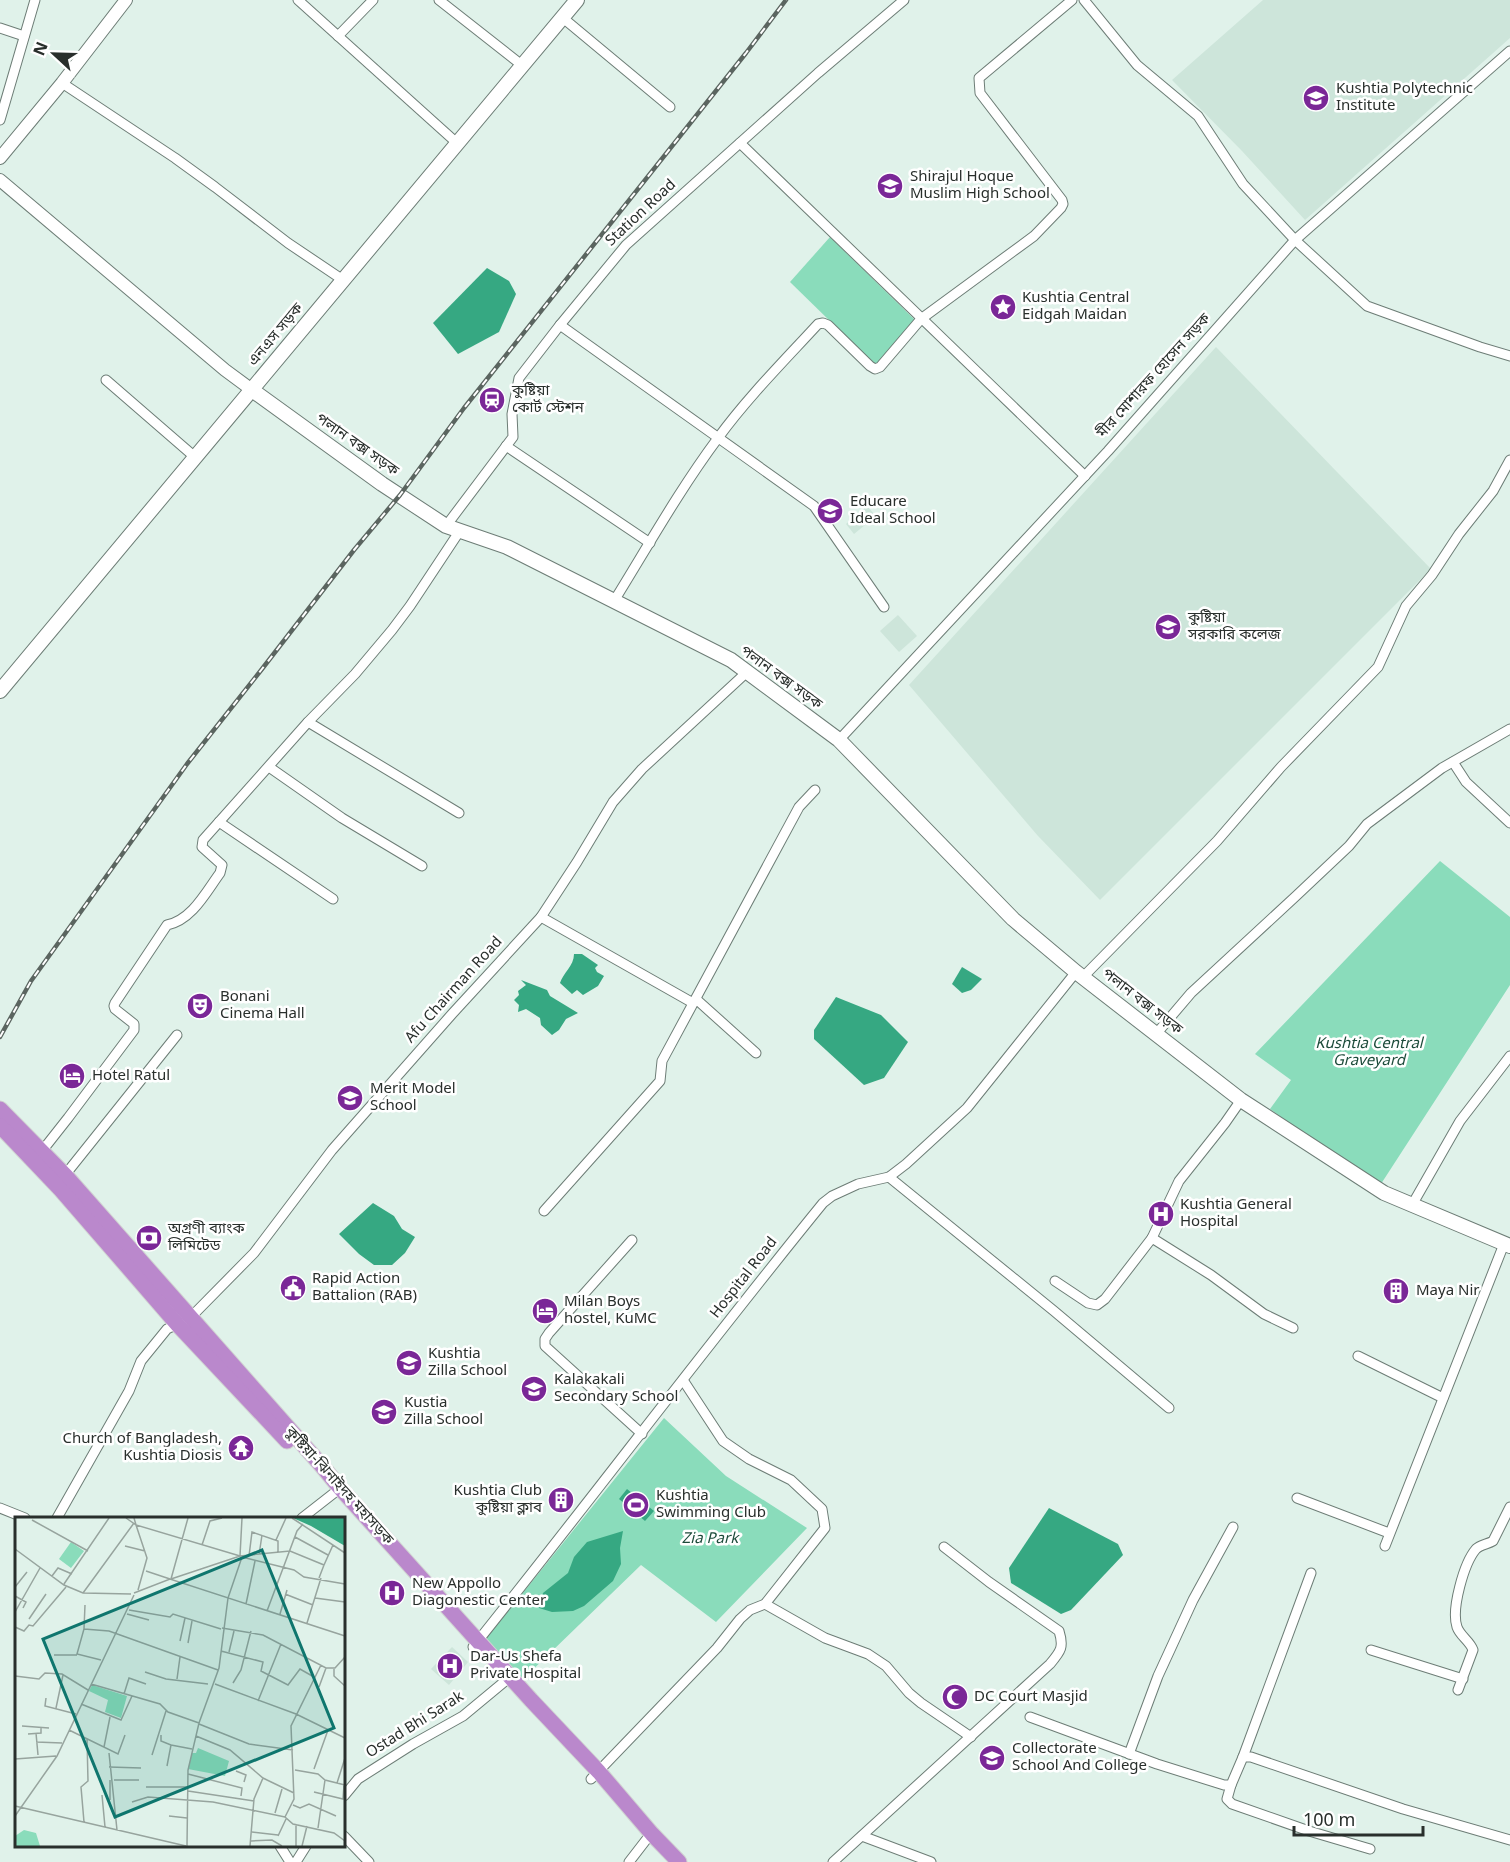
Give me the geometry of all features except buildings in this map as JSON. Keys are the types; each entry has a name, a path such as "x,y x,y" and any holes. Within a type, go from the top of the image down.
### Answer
{"highway":[{"name":"কুষ্টিয়া-ঝিনাইদহ মহাসড়ক","path":"0,1109 16,1134 135,1265 334,1493 396,1556"},
{"name":"কুষ্টিয়া-ঝিনাইদহ মহাসড়ক","path":"0,1126 42,1151 65,1175 91,1216"},
{"name":"কুষ্টিয়া-ঝিনাইদহ মহাসড়ক","path":"184,1321 322,1466 396,1556 528,1703 679,1862"},
{"name":"কুষ্টিয়া-ঝিনাইদহ মহাসড়ক","path":"475,1644 504,1682 528,1703"},
{"name":"কুষ্টিয়া-ঝিনাইদহ মহাসড়ক","path":"595,1775 666,1862"}],"main road":[{"name":"এনএস সড়ক","path":"0,691 577,0"},
{"name":"পলান বক্স সড়ক","path":"252,390 382,484 452,529 507,547 731,660 839,740 1013,918 1080,974 1241,1100 1384,1192 1507,1245"}],"street":[{"path":"0,117 35,0"},
{"path":"0,158 126,0"},
{"path":"298,0 458,144"},
{"path":"338,36 373,0"},
{"path":"439,0 523,66"},
{"name":"Station Road","path":"42,1151 134,1030 134,1024 115,1009 115,1003 167,925 177,924 187,917 220,873 222,866 202,847 203,840 354,674 410,606 452,529 513,437 512,414 519,378 626,245 904,0"},
{"path":"614,601 717,439 752,394 818,324 828,325 866,363 875,369 880,367 921,319 1034,236 1063,204 980,93 979,78 1072,0"},
{"path":"1084,0 1137,65 1198,116 1243,184 1295,240 1367,306 1480,348 1510,356"},
{"path":"563,18 670,107"},
{"path":"0,28 24,36"},
{"name":"মীর মোশারফ হোসেন সড়ক","path":"839,740 1084,476 1295,240 1509,53"},
{"path":"62,83 191,170 288,243 343,280"},
{"path":"740,143 1084,476"},
{"name":"পলান বক্স সড়ক","path":"0,180 225,370 252,390"},
{"path":"560,325 814,506 884,607"},
{"path":"106,380 196,458"},
{"path":"506,446 650,543"},
{"name":"Hospital Road","path":"475,1644 823,1203 832,1196 858,1184 889,1177 967,1108 1080,974 1218,841 1281,767 1378,667 1406,606 1432,576 1459,534 1492,491 1510,460"},
{"name":"Afu Chairman Road","path":"58,1517 129,1391 141,1360 167,1329 184,1321 254,1252 332,1150 541,917 613,802 642,769 747,672"},
{"path":"308,722 459,813"},
{"path":"1156,1033 1191,993 1349,846 1367,824 1427,779 1510,729"},
{"path":"1453,762 1466,782 1510,823"},
{"path":"268,767 342,818 422,866"},
{"path":"544,1211 660,1081 662,1061 799,807 815,790"},
{"path":"219,822 333,899"},
{"path":"541,917 695,1001 756,1053"},
{"path":"65,1175 177,1035"},
{"path":"1412,1205 1460,1121 1510,1056"},
{"path":"1055,1281 1088,1303 1097,1305 1105,1299 1152,1238 1179,1181 1241,1100"},
{"path":"889,1177 1169,1408"},
{"path":"1152,1238 1211,1275 1264,1314 1293,1328"},
{"path":"632,1240 549,1333 545,1346 642,1434"},
{"path":"1385,1546 1443,1398 1507,1245"},
{"path":"1358,1356 1443,1398"},
{"path":"595,1775 717,1647 740,1618 750,1610 765,1604 825,1528 822,1509 791,1480 749,1459 723,1441 683,1380"},
{"path":"303,1517 334,1493"},
{"path":"1297,1498 1389,1533"},
{"path":"1458,1690 1473,1650 1456,1624 1457,1597 1469,1559 1478,1547 1489,1544 1497,1536 1510,1507"},
{"path":"0,1508 22,1517"},
{"path":"1129,1754 1168,1654 1193,1600 1233,1527"},
{"path":"833,1862 1050,1664 1060,1652 1062,1642 1059,1631 944,1547"},
{"path":"1311,1574 1227,1799 1232,1804 1309,1832 1370,1849"},
{"path":"765,1604 825,1638 868,1654 886,1666 921,1703 971,1737"},
{"path":"1371,1650 1463,1679"},
{"name":"Ostad Bhi Sarak","path":"345,1795 358,1779 463,1716 504,1682"},
{"path":"1030,1717 1129,1754 1224,1785 1231,1785"},
{"path":"1243,1757 1251,1757 1403,1809 1510,1840"},
{"path":"862,1836 931,1862"},
{"path":"345,1837 369,1862"},
{"path":"629,1862 646,1840"},
{"path":"281,1847 290,1862"},
{"path":"296,1862 305,1847"}],"shaded area":[{"name":"Kushtia Polytechnic Institute","path":"1263,0 1510,0 1510,38 1305,220 1242,151 1172,80"},
{"path":"487,268 509,281 516,294 499,332 458,354 433,323"},
{"name":"কুষ্টিয়া সরকারি কলেজ","path":"1216,347 1431,569 1100,900 1038,836 909,685"},
{"path":"867,506 876,516 854,534 846,524"},
{"path":"898,615 917,636 899,652 880,631"},
{"path":"574,954 582,954 598,965 595,968 597,972 604,976 598,986 583,995 577,990 572,994 560,983"},
{"path":"962,967 982,979 971,990 962,993 952,984"},
{"path":"521,980 547,990 550,996 578,1013 566,1019 559,1030 552,1035 541,1025 540,1018 526,1009 518,1012 519,1005 514,1000 519,995 518,991 526,985"},
{"path":"836,997 881,1015 908,1042 884,1078 864,1085 814,1039 814,1030"},
{"path":"373,1203 394,1216 402,1229 415,1237 405,1253 392,1265 374,1265 339,1234"},
{"name":"Kushtia Swimming Club","path":"627,1489 654,1511 645,1521 619,1499"},
{"path":"1049,1508 1118,1544 1123,1555 1071,1610 1061,1614 1011,1583 1009,1568"},
{"path":"623,1531 620,1548 621,1564 613,1581 584,1606 573,1611 552,1612 539,1608 543,1593 568,1573 574,1557 587,1542"},
{"name":"Dar-Us Shefa Private Hospital","path":"452,1647 468,1662 449,1685 431,1669"}],"green space":[{"path":"830,237 916,321 875,365 790,282"},
{"name":"Kushtia Central Graveyard","path":"1440,861 1510,917 1510,985 1379,1187 1270,1109 1291,1080 1255,1054"},
{"name":"Zia Park","path":"664,1418 726,1476 807,1528 716,1622 641,1565 519,1683 484,1641"}],"railway":[{"path":"0,1037 31,981 187,764 786,0"}],"place":[{"name":"Kushtia Polytechnic Institute","path":"1316,98"},
{"name":"Shirajul Hoque Muslim High School","path":"890,186"},
{"name":"Kushtia Central Eidgah Maidan","path":"1003,307"},
{"name":"কুষ্টিয়া কোর্ট স্টেশন","path":"492,400"},
{"name":"Educare Ideal School","path":"830,511"},
{"name":"কুষ্টিয়া সরকারি কলেজ","path":"1168,627"},
{"name":"Bonani Cinema Hall","path":"200,1006"},
{"name":"Hotel Ratul","path":"72,1076"},
{"name":"Merit Model School","path":"350,1098"},
{"name":"Kushtia General Hospital","path":"1161,1214"},
{"name":"অগ্রণী ব্যাংক লিমিটেড","path":"149,1238"},
{"name":"Rapid Action Battalion (RAB)","path":"293,1288"},
{"name":"Maya Nir","path":"1396,1291"},
{"name":"Milan Boys hostel, KuMC","path":"545,1311"},
{"name":"Kushtia Zilla School","path":"409,1363"},
{"name":"Kalakakali Secondary School","path":"534,1389"},
{"name":"Kustia Zilla School","path":"384,1412"},
{"name":"Church of Bangladesh, Kushtia Diosis","path":"241,1448"},
{"name":"Kushtia Club কুষ্টিয়া ক্লাব","path":"561,1500"},
{"name":"Kushtia Swimming Club","path":"636,1505"},
{"name":"New Appollo Diagonestic Center","path":"392,1593"},
{"name":"Dar-Us Shefa Private Hospital","path":"450,1666"},
{"name":"DC Court Masjid","path":"955,1697"},
{"name":"Collectorate School And College","path":"992,1758"}]}
